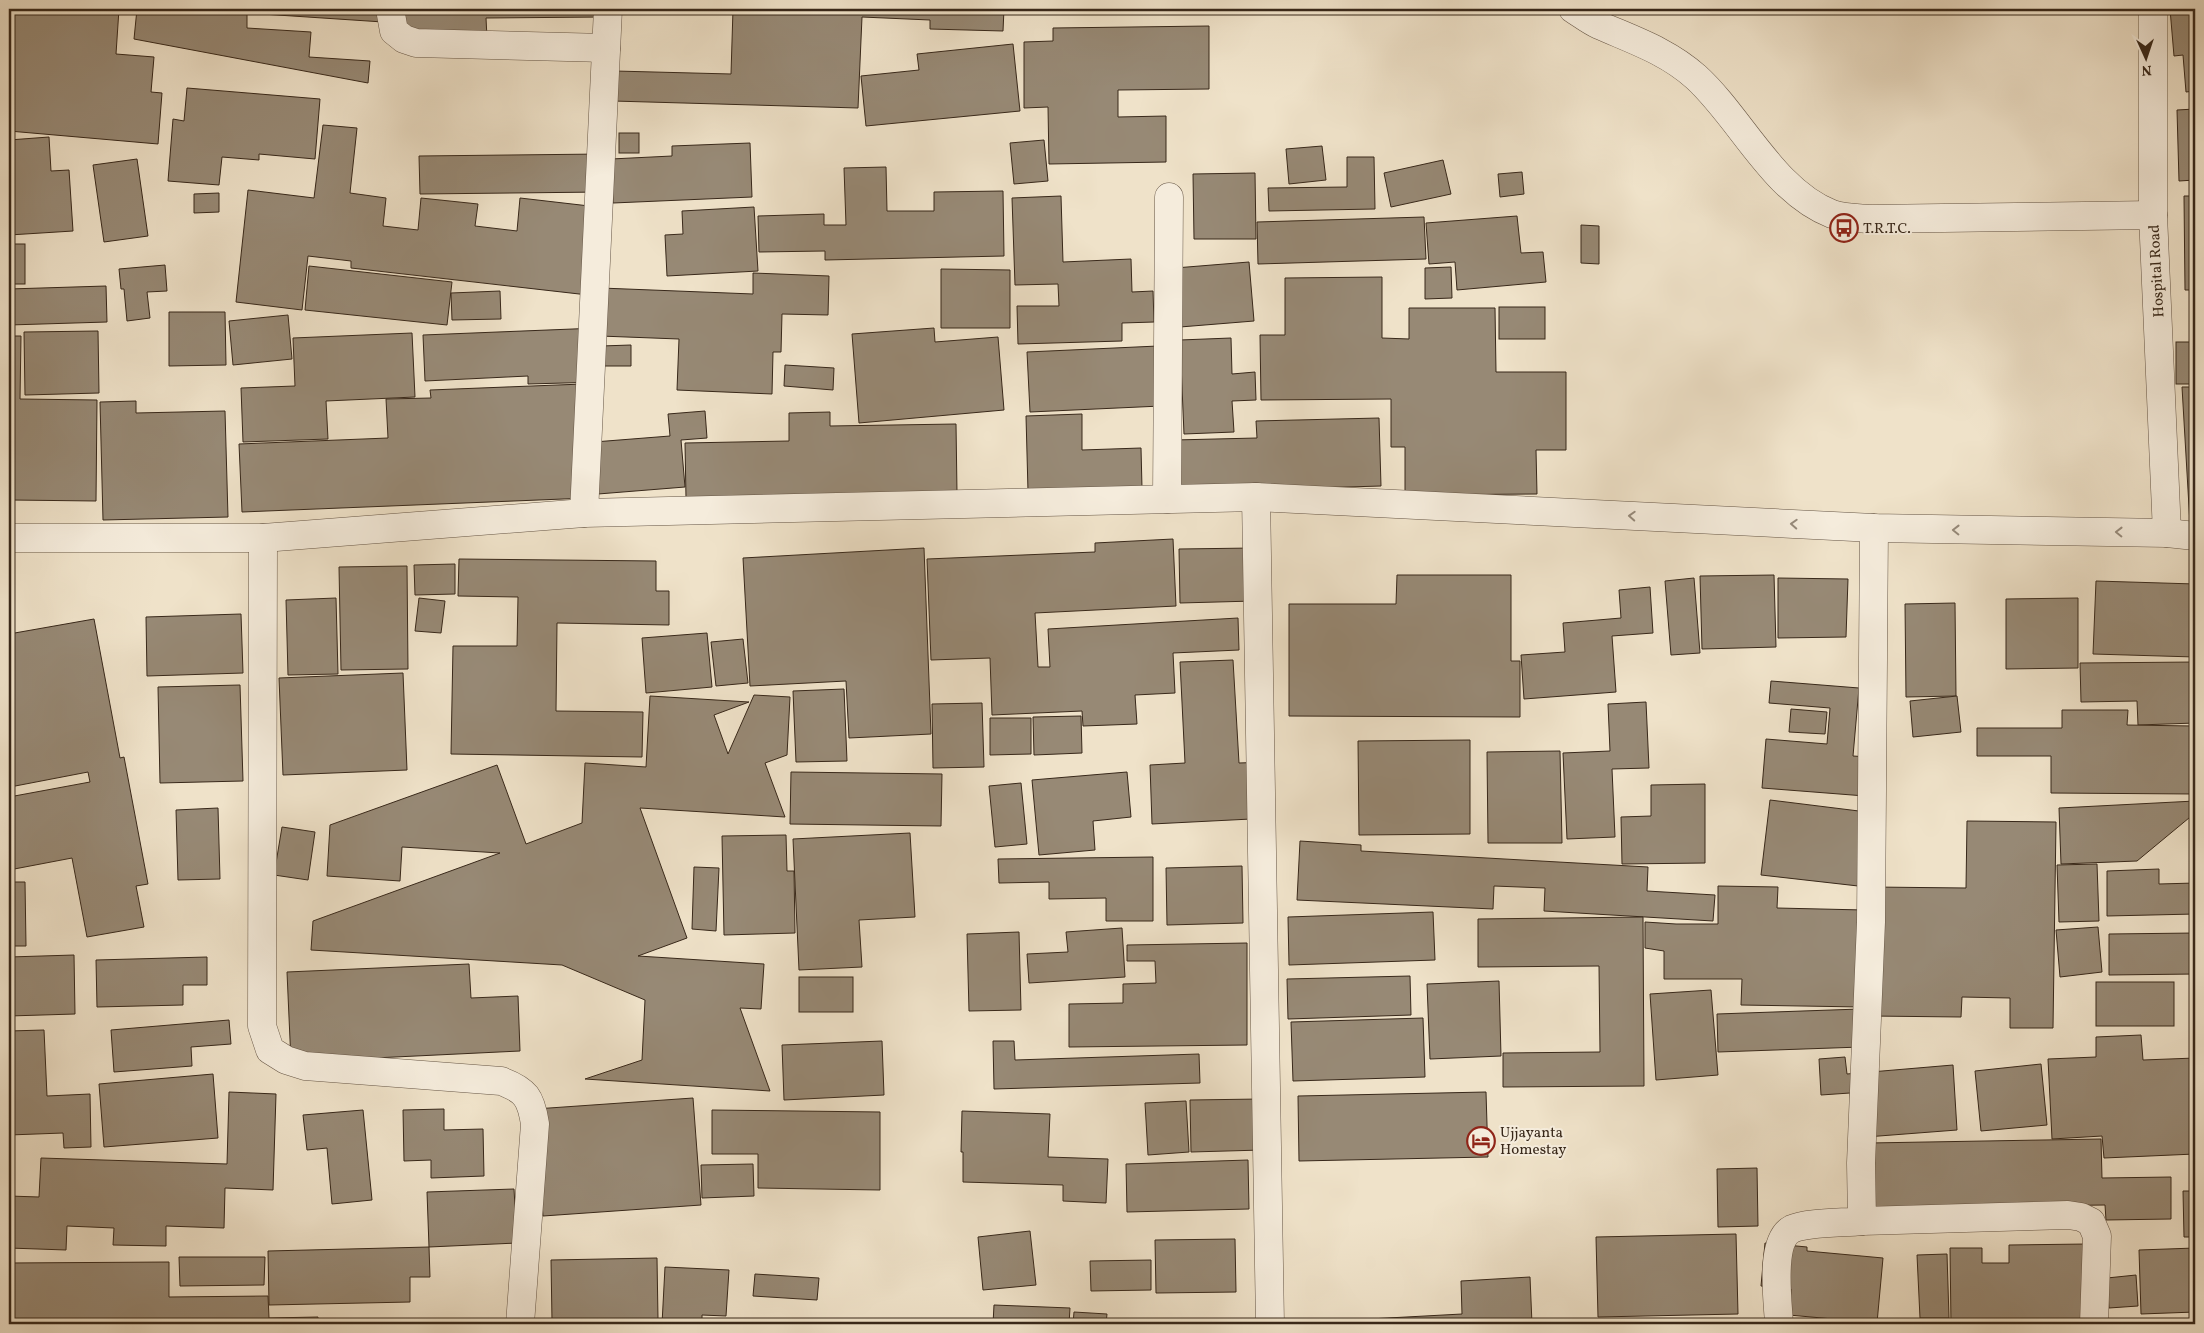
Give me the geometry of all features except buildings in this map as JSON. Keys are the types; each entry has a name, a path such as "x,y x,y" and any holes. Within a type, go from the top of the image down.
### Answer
{"street":[{"path":"390,9 394,31 404,39 416,43 606,48"},
{"path":"584,513 608,9"},
{"path":"1573,9 1597,24 1668,56 1696,78 1771,166 1801,197 1833,214 1870,220 2153,215"},
{"name":"Hospital Road","path":"2153,9 2153,215 2168,533"},
{"path":"1167,499 1168,196"},
{"path":"1256,497 1270,1324"},
{"path":"9,538 263,538 584,513 1256,497 1874,528 2168,533 2195,536"},
{"path":"1862,1221 1861,1163 1871,922 1874,528"},
{"path":"263,538 262,1026 270,1050 286,1060 306,1066 501,1081 518,1087 526,1095 532,1106 535,1124 520,1324"},
{"path":"1779,1324 1778,1248 1783,1237 1792,1229 1862,1221 2068,1215 2082,1217 2091,1222 2097,1236 2094,1324"}],"place":[{"name":"T.R.T.C.","path":"1844,228"},
{"name":"Ujjayanta Homestay","path":"1481,1141"}]}
